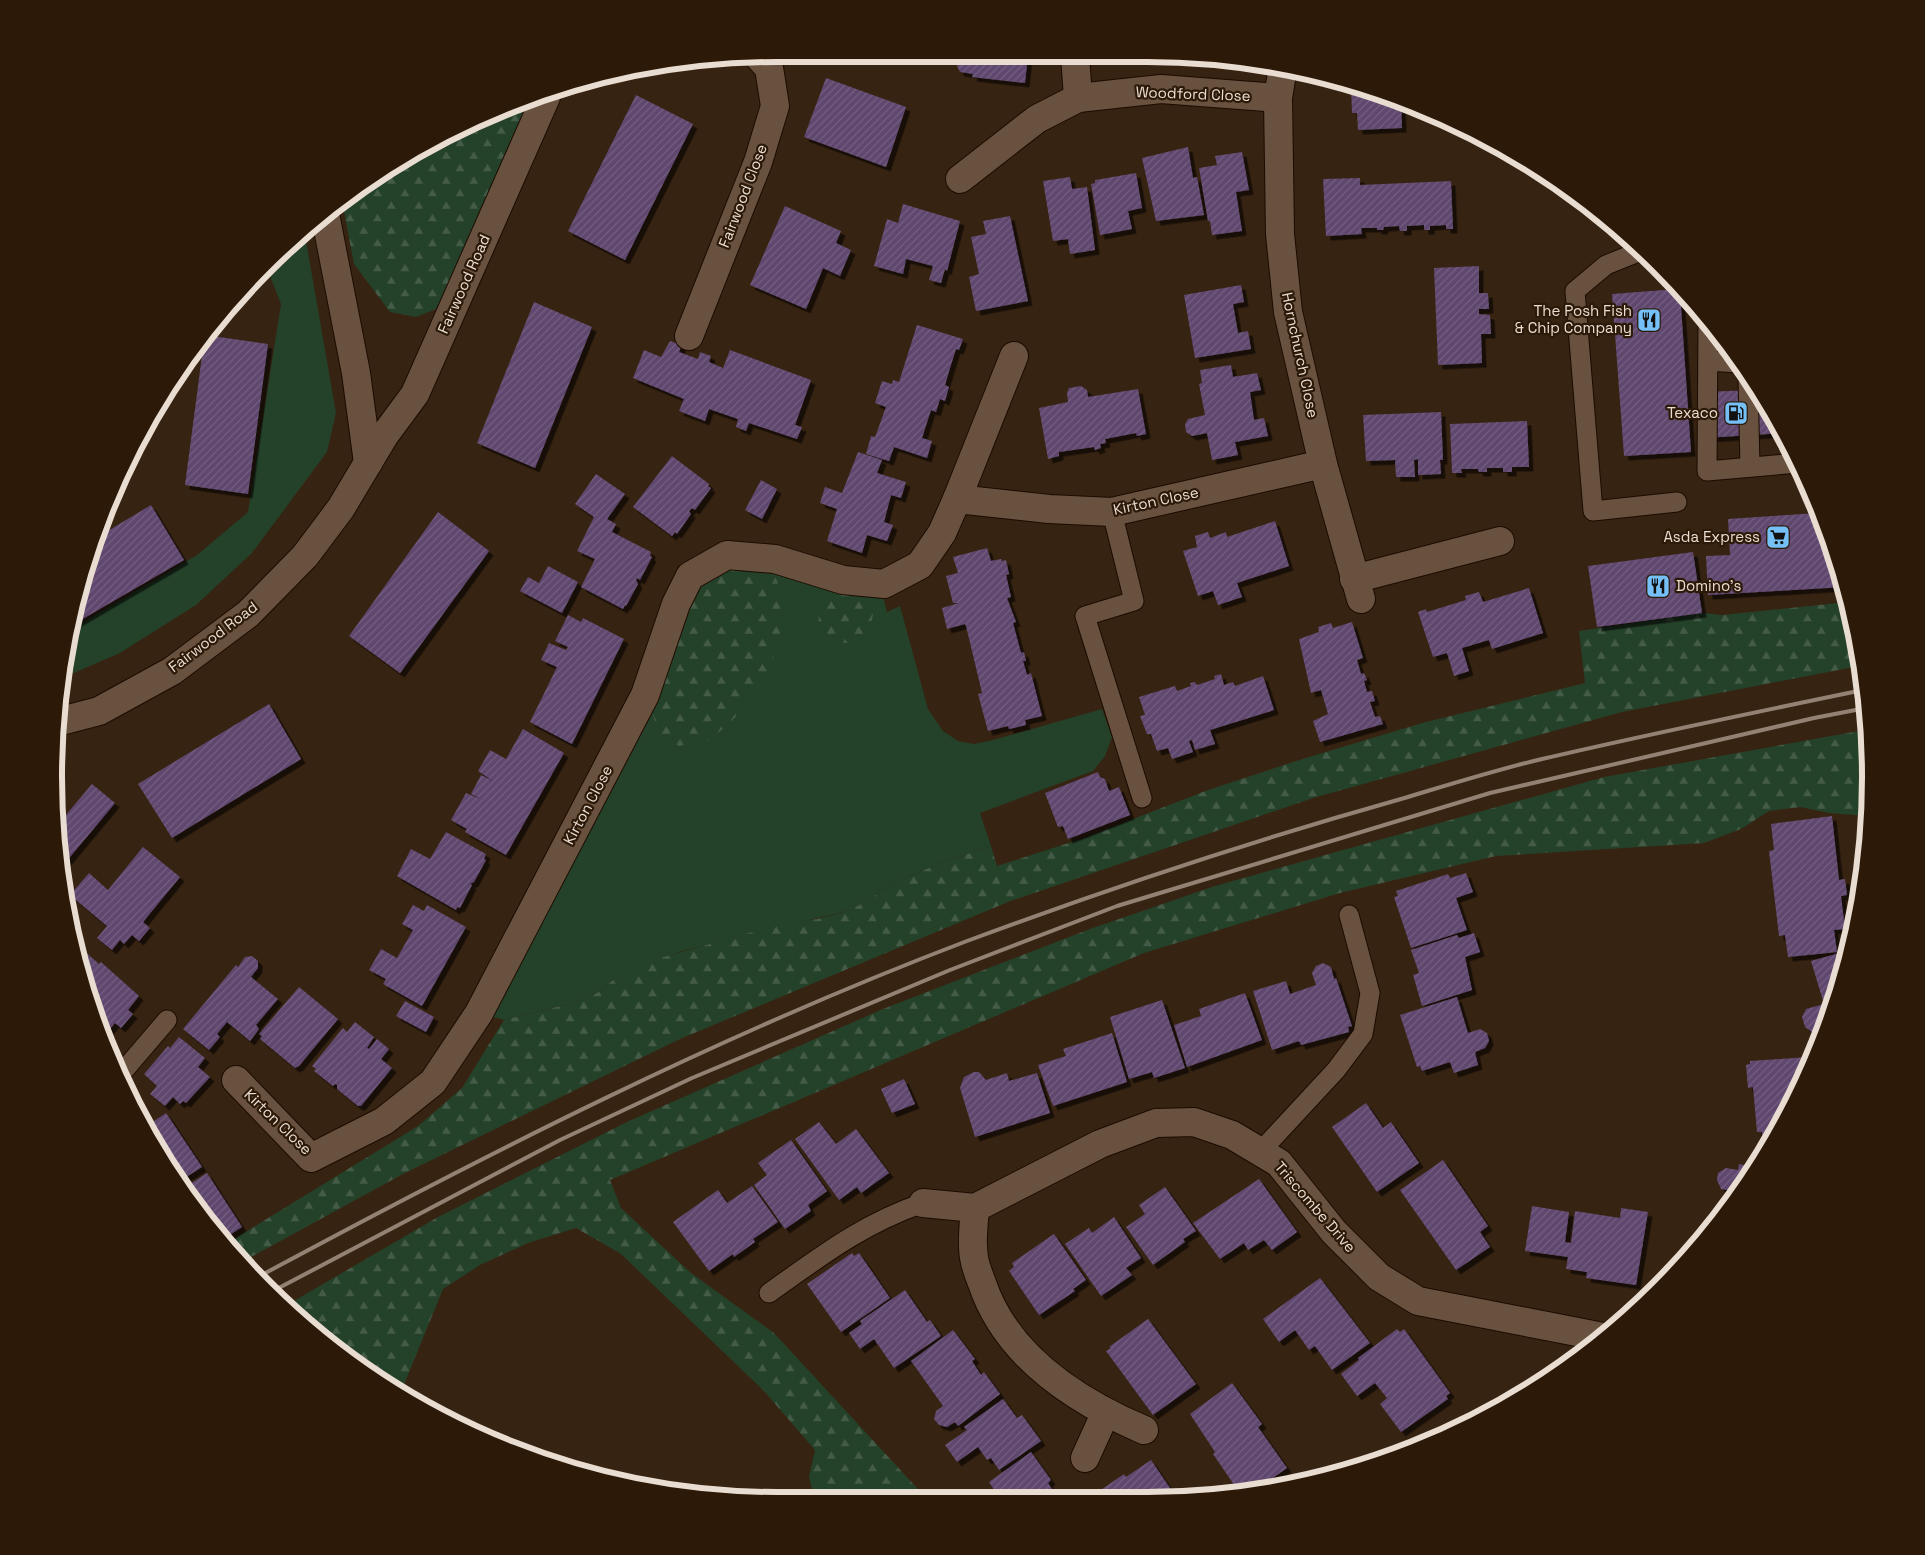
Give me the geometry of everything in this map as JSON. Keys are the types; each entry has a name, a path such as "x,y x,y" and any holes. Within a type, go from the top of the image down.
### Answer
{"street":[{"path":"1076,62 1078,98"},
{"name":"Fairwood Close","path":"689,336 758,162 775,106 769,68 764,63"},
{"name":"Hornchurch Close","path":"1282,75 1278,98 1280,234 1288,312 1323,464 1357,589 1500,541"},
{"name":"Woodford Close","path":"960,179 1037,119 1078,98 1161,89 1278,98"},
{"name":"Fairwood Road","path":"65,720 99,711 172,671 248,614 305,556 341,508 384,436 416,394 544,102"},
{"path":"327,223 356,373 368,463"},
{"name":"Kirton Close","path":"236,1080 311,1158 384,1121 433,1082 479,1013 645,695 676,604 690,576 727,556 775,559 843,580 884,584 920,565 942,533 1014,356"},
{"name":"Kirton Close","path":"957,499 1049,509 1112,512 1323,464"},
{"name":"Triscombe Drive","path":"975,1208 1100,1144 1156,1122 1194,1122 1232,1136 1279,1163 1334,1232 1379,1277 1418,1301 1595,1335"},
{"path":"923,1203 975,1208 974,1258 989,1305 1018,1348 1055,1380 1105,1414 1144,1430"},
{"path":"1085,1458 1105,1414"}],"lane":[{"path":"1634,254 1606,265 1575,291 1593,511 1676,502"},
{"path":"1708,334 1707,471 1750,467 1789,460"},
{"path":"1708,361 1730,362"},
{"path":"1748,390 1750,467"},
{"path":"1112,512 1134,600 1085,616 1142,798"},
{"path":"1260,1152 1336,1070 1363,1034 1370,993 1349,915"},
{"path":"125,1069 167,1020"},
{"path":"768,1293 855,1233 890,1214 923,1203"}],"green space":[{"path":"522,110 532,130 441,307 416,317 390,312 354,264 344,209 420,158 461,136"},
{"path":"306,240 336,413 327,452 252,553 196,605 120,653 70,675 79,624 197,555 248,512 281,304 269,275"},
{"path":"768,558 880,584 887,612 900,606 928,709 943,731 958,741 974,744 993,740 1102,709 1112,737 1105,756 1093,771 980,813 991,846 941,863 900,880 851,910 682,951 617,977 597,993 573,1003 504,1020 479,1013 645,695"},
{"path":"768,558 781,595 780,635 774,656 753,695 725,727 706,741 679,746 661,736 645,695 690,576"},
{"path":"843,580 880,584 869,632 855,644 830,641 818,623 821,601"},
{"path":"1841,603 1853,667 1622,712 1313,798 1008,902 680,1039 403,1174 249,1258 233,1240 418,1126 462,1088 504,1020 573,1003 597,993 617,977 646,962 774,926 817,919 851,910 900,880 941,863 991,846 997,866 1084,838 1208,790 1296,761 1422,723 1585,683 1579,631 1702,613 1722,615"},
{"path":"1861,731 1861,816 1829,813 1800,807 1769,811 1741,829 1704,843 1496,856 1340,893 1144,953 610,1180 621,1208 691,1273 774,1333 921,1492 813,1492 809,1477 815,1450 763,1390 621,1254 576,1228 528,1243 480,1265 443,1289 403,1387 342,1345 292,1302 438,1217 629,1121 883,1009 1090,929 1215,886 1604,777"}],"building":[{"path":"957,62 1027,62 1025,83 972,77 973,74 960,72"},
{"path":"826,78 906,107 886,167 804,137"},
{"path":"1351,92 1401,109 1402,128 1358,130 1357,113 1352,113"},
{"path":"636,95 693,124 625,260 568,231"},
{"path":"1188,147 1193,178 1197,177 1204,215 1156,221 1142,158"},
{"path":"1242,152 1249,190 1236,192 1242,231 1212,235 1199,168 1217,165 1215,156"},
{"path":"1136,173 1142,208 1128,211 1132,229 1100,235 1091,184 1095,183 1095,180"},
{"path":"1070,177 1072,189 1087,187 1095,250 1070,254 1068,239 1053,241 1043,181"},
{"path":"1360,178 1360,185 1451,181 1453,229 1446,229 1446,225 1430,226 1430,230 1424,230 1424,225 1407,226 1407,231 1400,231 1399,226 1384,227 1383,230 1361,228 1362,234 1326,236 1323,179"},
{"path":"903,204 960,221 947,271 945,269 941,283 929,280 933,266 906,259 903,274 874,266 887,219 898,223"},
{"path":"785,206 841,231 836,243 851,250 840,276 823,268 806,309 750,285"},
{"path":"1010,216 1028,301 976,311 969,277 979,274 971,237 986,234 983,221"},
{"path":"1479,266 1479,293 1488,293 1489,309 1479,309 1479,314 1490,315 1491,334 1481,334 1482,363 1438,365 1434,268"},
{"path":"1241,285 1244,302 1233,304 1238,333 1248,331 1251,349 1195,358 1184,295"},
{"path":"1670,290 1681,301 1691,452 1624,456 1612,294"},
{"path":"534,302 592,327 535,468 477,443"},
{"path":"917,325 963,339 959,350 956,349 945,385 949,387 945,401 940,399 936,412 931,410 922,438 932,441 927,458 894,447 889,461 866,454 871,436 875,437 886,407 875,403 882,381 892,384 893,380 899,382"},
{"path":"215,336 268,344 248,494 185,485 202,353"},
{"path":"670,341 682,345 679,352 698,359 700,352 711,356 709,362 723,368 730,350 811,380 795,425 802,427 797,439 749,423 746,431 736,427 738,419 709,409 705,421 679,411 684,399 633,378 644,350 661,357"},
{"path":"1231,365 1233,377 1257,373 1261,390 1250,392 1254,420 1264,418 1268,436 1235,442 1238,455 1212,460 1207,433 1192,436 1186,432 1185,424 1188,419 1205,415 1199,384 1202,383 1200,370"},
{"path":"1081,386 1087,390 1088,397 1138,389 1146,434 1137,436 1136,433 1105,439 1106,443 1100,444 1101,448 1095,450 1094,447 1059,452 1059,456 1048,459 1039,408 1068,402 1067,393 1069,388"},
{"name":"Texaco","path":"1748,390 1774,434 1705,438 1702,392"},
{"path":"1441,412 1443,460 1440,460 1441,474 1418,475 1418,459 1414,460 1415,477 1396,477 1395,460 1366,461 1363,415"},
{"path":"1527,421 1529,467 1512,467 1512,472 1503,472 1503,468 1487,468 1487,472 1479,472 1478,469 1461,469 1462,473 1452,473 1450,424"},
{"path":"858,452 882,460 877,473 906,482 901,498 891,495 884,522 893,525 887,541 867,535 862,553 827,541 837,509 820,503 825,487 842,493"},
{"path":"672,456 709,484 708,486 711,488 695,510 692,508 689,511 691,514 677,534 675,532 672,536 633,507"},
{"path":"596,474 625,494 607,519 616,524 612,532 651,552 650,556 652,557 640,580 637,578 638,584 623,609 581,587 595,559 577,551 594,517 575,504"},
{"path":"761,480 777,489 762,519 745,510"},
{"path":"151,505 184,560 80,620 87,592 106,532"},
{"path":"438,512 489,551 400,673 349,636"},
{"name":"Asda Express","path":"1812,513 1825,548 1837,587 1708,595 1706,556 1730,555 1728,519"},
{"path":"1275,521 1289,566 1237,583 1242,597 1218,605 1213,591 1198,596 1183,551 1197,547 1195,536 1208,532 1210,538 1226,532 1227,537"},
{"path":"987,548 991,561 1006,560 1009,574 1006,575 1011,597 1007,598 1016,622 1013,623 1021,653 1024,652 1026,661 1023,661 1027,675 1031,673 1042,716 1025,720 1026,725 1009,729 1008,726 988,731 978,694 982,693 966,626 965,624 947,629 942,608 959,603 953,603 946,576 958,573 953,557"},
{"path":"1693,552 1702,613 1597,627 1588,566"},
{"path":"548,566 578,582 562,613 520,591 528,577 539,583"},
{"path":"1529,588 1543,633 1492,649 1489,640 1462,648 1469,671 1454,676 1447,653 1433,657 1418,612 1426,609 1427,612 1466,600 1465,596 1479,592 1483,602"},
{"path":"568,615 581,622 583,618 624,639 572,744 530,722 557,667 541,660 549,643 566,650 568,647 555,641"},
{"path":"1352,622 1363,658 1357,660 1361,674 1364,673 1367,680 1364,681 1367,692 1372,691 1375,701 1370,702 1375,717 1380,716 1383,724 1320,742 1313,721 1328,714 1321,690 1311,693 1299,639 1319,632 1318,627 1331,623 1333,628"},
{"path":"1221,674 1224,685 1233,682 1235,686 1263,676 1274,710 1210,730 1215,744 1195,750 1192,740 1189,741 1193,752 1172,759 1168,748 1157,751 1151,734 1147,734 1140,716 1145,715 1139,697 1175,686 1177,691 1191,686 1190,683 1195,682 1197,685 1215,679 1214,676"},
{"path":"269,704 301,759 172,838 138,784"},
{"path":"523,729 564,753 506,855 465,832 467,829 451,820 466,793 483,800 471,794 481,775 493,781 478,771 490,750 506,759"},
{"path":"1098,772 1100,777 1105,779 1109,791 1119,787 1130,815 1068,839 1063,826 1058,827 1045,793"},
{"path":"92,784 115,803 68,860 64,818"},
{"path":"1832,816 1839,880 1845,879 1847,895 1841,896 1845,929 1834,930 1837,952 1788,957 1785,935 1779,936 1769,851 1774,850 1771,824"},
{"path":"446,832 486,854 484,859 486,860 474,882 470,884 472,885 460,908 457,907 456,910 397,876 411,849 430,859"},
{"path":"143,847 180,877 143,922 150,928 139,941 132,935 124,944 120,940 112,950 97,938 107,926 73,898 72,892 89,873 108,890"},
{"path":"1466,873 1473,892 1456,898 1467,930 1411,948 1394,897 1398,896 1396,891 1448,874 1450,878"},
{"path":"413,905 424,911 427,905 466,927 422,1006 383,984 386,979 369,970 381,949 397,958 413,930 402,924"},
{"path":"1474,933 1480,952 1465,957 1472,990 1422,1006 1413,975 1419,973 1411,950 1457,935 1459,938"},
{"path":"84,951 99,964 101,962 139,996 128,1010 133,1014 121,1028 115,1023 109,1030 100,1007"},
{"path":"1840,953 1825,1007 1816,1031 1812,1032 1805,1027 1802,1017 1806,1009 1824,1004 1811,961"},
{"path":"252,956 258,961 258,968 251,977 278,999 256,1025 259,1029 250,1041 227,1022 217,1034 220,1037 209,1050 183,1029 236,965 238,967 245,957"},
{"path":"1323,963 1331,967 1334,979 1336,978 1352,1026 1348,1027 1349,1032 1301,1045 1299,1041 1272,1050 1253,991 1286,981 1290,994 1316,985 1312,973 1316,966"},
{"path":"299,987 338,1019 299,1066 295,1068 260,1039 262,1036 259,1034"},
{"path":"1245,993 1262,1040 1187,1067 1174,1025 1201,1016 1199,1009"},
{"path":"1457,997 1468,1033 1480,1029 1487,1033 1489,1041 1485,1048 1475,1052 1478,1065 1454,1073 1450,1062 1422,1071 1420,1066 1417,1067 1400,1015"},
{"path":"1162,1000 1185,1068 1154,1078 1152,1072 1129,1079 1110,1017"},
{"path":"405,1001 434,1017 426,1032 396,1016"},
{"path":"355,1022 374,1037 367,1048 369,1049 377,1039 389,1049 381,1059 392,1068 361,1106 358,1106 337,1089 337,1085 333,1086 314,1071 316,1069 312,1066 343,1028 347,1032"},
{"path":"1112,1033 1127,1082 1053,1106 1038,1065 1066,1056 1063,1049"},
{"path":"179,1037 205,1058 198,1067 210,1077 186,1103 183,1101 180,1104 173,1097 165,1106 150,1094 157,1086 144,1074 168,1046 170,1048"},
{"path":"1805,1057 1789,1094 1763,1142 1762,1132 1757,1132 1753,1087 1748,1088 1746,1065 1750,1064 1750,1061"},
{"path":"974,1072 979,1072 986,1080 1007,1073 1009,1081 1037,1073 1050,1113 975,1137 960,1088 964,1077"},
{"path":"904,1079 915,1104 892,1113 881,1089"},
{"path":"1366,1103 1383,1128 1391,1122 1419,1163 1377,1192 1332,1127"},
{"path":"166,1113 202,1167 185,1178 152,1123"},
{"path":"819,1122 836,1144 856,1129 889,1173 861,1193 857,1187 839,1200 795,1139"},
{"path":"791,1140 827,1191 808,1205 811,1211 785,1229 754,1185 767,1175 758,1163"},
{"path":"1443,1160 1488,1226 1480,1232 1490,1247 1456,1270 1400,1190"},
{"path":"1739,1164 1748,1166 1731,1191 1721,1189 1717,1180 1718,1173 1726,1168 1738,1170"},
{"path":"207,1173 242,1227 229,1235 190,1184"},
{"path":"1259,1179 1297,1232 1272,1250 1264,1240 1248,1250 1244,1243 1220,1259 1193,1223"},
{"path":"752,1186 778,1222 753,1239 755,1242 734,1257 733,1254 709,1271 673,1222 718,1190 727,1203"},
{"path":"1165,1187 1196,1231 1183,1239 1185,1242 1153,1265 1126,1227 1145,1214 1139,1205"},
{"path":"1532,1206 1569,1212 1565,1242 1571,1243 1575,1211 1620,1218 1621,1208 1648,1212 1636,1285 1586,1278 1587,1272 1566,1269 1568,1257 1525,1251"},
{"path":"1114,1217 1141,1258 1126,1268 1132,1275 1101,1296 1065,1244 1089,1228 1092,1233"},
{"path":"1054,1234 1086,1280 1073,1289 1075,1291 1039,1315 1009,1271 1014,1267 1012,1263"},
{"path":"852,1253 854,1256 859,1253 890,1298 841,1332 807,1284"},
{"path":"1320,1278 1370,1343 1332,1370 1315,1346 1309,1350 1295,1330 1279,1342 1263,1319"},
{"path":"905,1290 927,1322 930,1320 941,1336 894,1368 874,1339 860,1349 849,1333 862,1324 860,1321"},
{"path":"1148,1319 1196,1384 1153,1415 1106,1351"},
{"path":"1397,1329 1400,1332 1404,1329 1450,1393 1446,1396 1448,1399 1401,1432 1380,1404 1387,1398 1375,1383 1357,1396 1341,1374 1359,1360 1358,1358"},
{"path":"953,1330 975,1359 972,1361 981,1375 984,1372 1000,1394 958,1426 955,1422 947,1427 939,1425 934,1419 936,1411 943,1406 911,1361"},
{"path":"1232,1383 1262,1424 1258,1427 1287,1468 1267,1482 1235,1487 1213,1454 1215,1452 1190,1414"},
{"path":"1003,1399 1017,1418 1022,1415 1041,1441 999,1470 991,1458 987,1460 978,1447 957,1462 945,1445 967,1430 964,1427"},
{"path":"1031,1452 1051,1480 1048,1483 1054,1492 996,1492 989,1482"},
{"path":"1151,1460 1172,1491 1098,1492 1124,1474 1126,1477"}],"railway":[{"path":"264,1274 431,1185 607,1097 785,1015 967,941 1075,902 1237,848 1489,773 1622,741 1857,691"},
{"path":"278,1288 560,1140 692,1078 950,970 1117,906 1490,793 1814,718 1859,709"}],"place":[{"name":"The Posh Fish & Chip Company","path":"1649,320"},
{"name":"Texaco","path":"1736,413"},
{"name":"Asda Express","path":"1778,537"},
{"name":"Domino's","path":"1658,586"}]}
